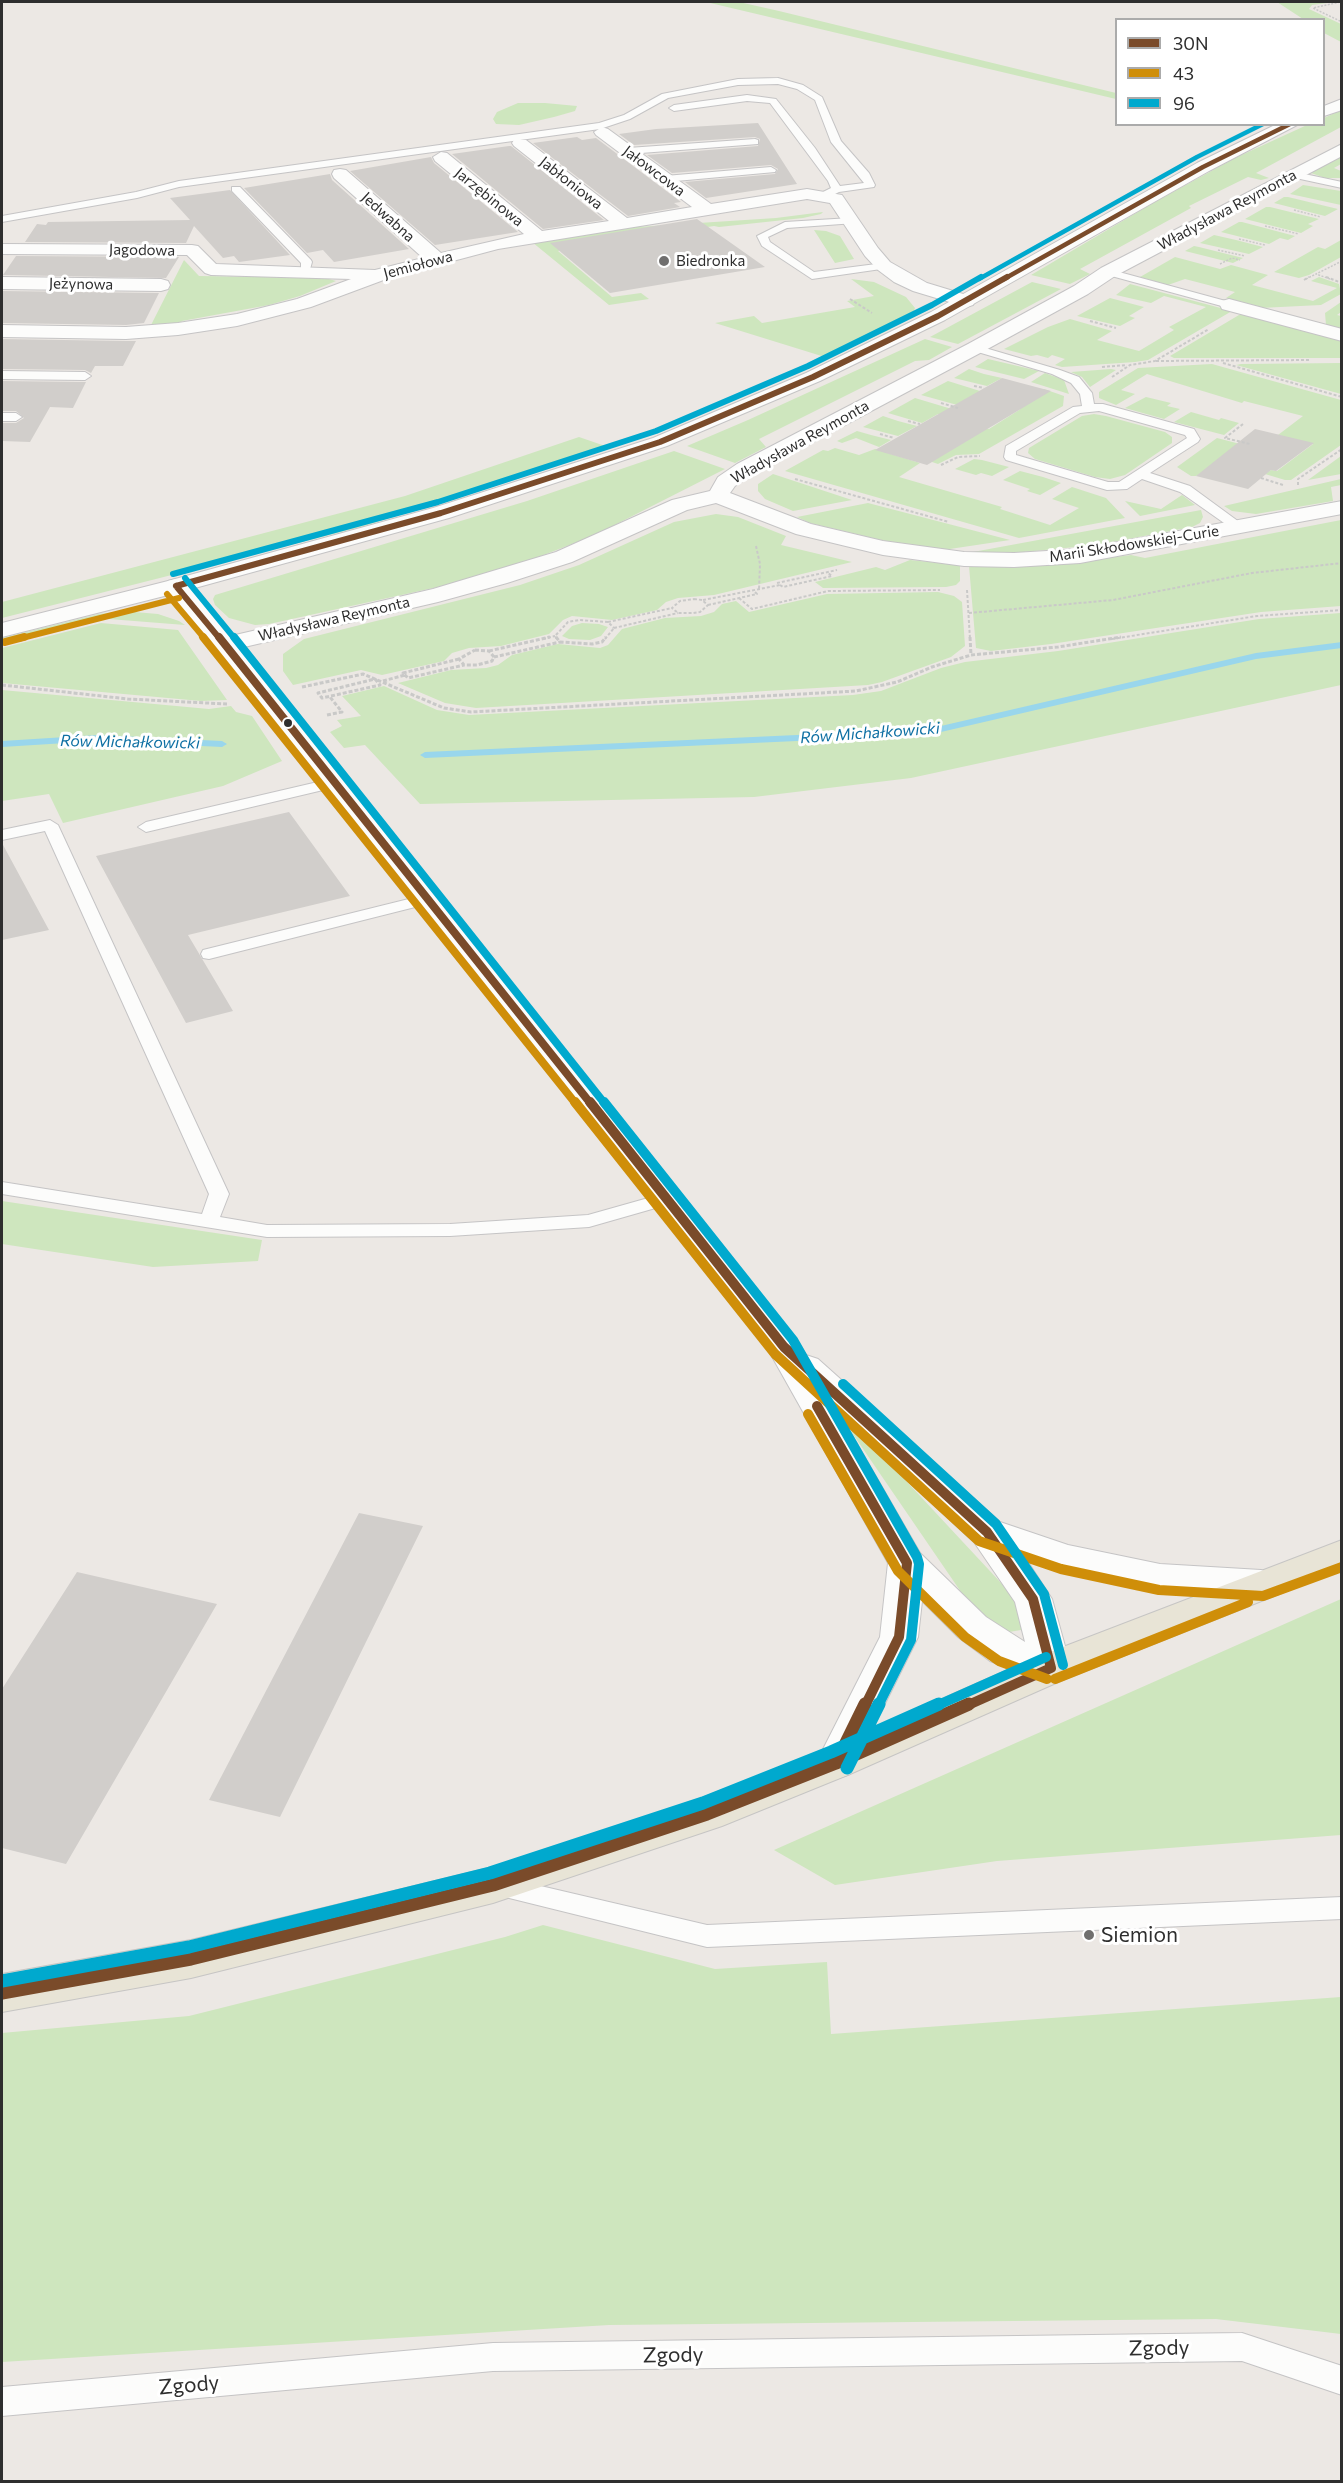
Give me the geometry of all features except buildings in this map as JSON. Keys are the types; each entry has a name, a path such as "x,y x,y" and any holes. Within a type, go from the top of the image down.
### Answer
{"main road":[{"path":"2,1994 191,1959 493,1885 707,1814 836,1763 1052,1668 1341,1554"}],"street":[{"path":"1325,110 1341,104"},
{"path":"2,630 176,586 441,513 660,442 813,376 966,301 1203,166 1287,126"},
{"name":"Jałowcowa","path":"602,132 706,209"},
{"name":"Jabłoniowa","path":"520,143 622,222"},
{"name":"Władysława Reymonta","path":"225,644 438,595 499,578 564,557 680,506 718,496 726,482 745,469 975,348 1081,290 1108,272 1341,149"},
{"name":"Jarzębinowa","path":"441,157 537,236"},
{"name":"Jedwabna","path":"340,174 437,259"},
{"name":"Jemiołowa","path":"2,331 126,333 237,320 304,303 382,274 537,236 807,194 832,195"},
{"path":"832,195 871,252 884,266 920,287 966,301"},
{"name":"Jagodowa","path":"2,249 192,250 211,269 382,274"},
{"name":"Jeżynowa","path":"2,284 161,285"},
{"path":"1236,307 1341,334"},
{"name":"Marii Skłodowskiej-Curie","path":"718,496 804,529 883,548 964,559 1014,560 1080,555 1341,507"},
{"path":"176,586 429,899 784,1347 907,1563 972,1627 1004,1650 1052,1668"},
{"path":"784,1347 987,1532 1033,1599 1052,1668"},
{"path":"987,1532 1065,1558 1161,1578 1261,1584"},
{"path":"836,1763 899,1637 907,1563"}],"lane":[{"path":"2,219 137,195 179,183 600,126 627,117 665,96 738,82 778,81 800,87 819,99 836,142 866,175 870,185 832,195 812,150 773,102 747,98 674,108"},
{"path":"628,151 755,142"},
{"path":"665,179 771,170"},
{"path":"1295,175 1341,185"},
{"path":"236,189 308,262 305,270"},
{"path":"851,221 785,225 762,236 766,243 812,276 884,266"},
{"path":"1108,272 1236,307"},
{"path":"975,348 1056,372 1075,380 1086,393 1089,408"},
{"path":"2,375 85,376"},
{"path":"1099,407 1190,432 1194,439 1122,486 1107,486 1010,457 1010,449 1077,410 1089,408 1099,407"},
{"path":"2,417 16,417"},
{"path":"1141,474 1185,489 1239,527"},
{"path":"147,827 335,783"},
{"path":"2,835 50,825 219,1194 209,1222"},
{"path":"209,954 429,899"},
{"path":"2,1188 267,1231 450,1230 589,1221 666,1199"},
{"path":"493,1885 707,1936 1341,1908"},
{"name":"Zgody","path":"2,2402 494,2357 1242,2347 1341,2381"}],"path":[{"path":"1340,2 1313,8 1341,22"},
{"path":"1303,213 1321,218"},
{"path":"1279,229 1299,234"},
{"path":"1247,241 1265,245"},
{"path":"1227,252 1245,256"},
{"path":"1220,264 1232,258 1240,260"},
{"path":"1304,280 1341,261"},
{"path":"1316,274 1341,283"},
{"path":"843,296 879,318"},
{"path":"1155,361 1236,307"},
{"path":"1086,393 1130,365 1155,361 1319,360"},
{"path":"1216,361 1341,397"},
{"path":"940,403 958,408"},
{"path":"902,419 920,424"},
{"path":"1243,424 1225,438 1250,444"},
{"path":"876,433 894,438"},
{"path":"1298,485 1298,479 1341,449"},
{"path":"941,465 958,457"},
{"path":"786,477 954,523"},
{"path":"1261,478 1291,487"},
{"path":"756,545 760,564 759,590"},
{"path":"969,613 1113,600 1252,573 1341,562"},
{"path":"405,675 403,673 459,659 466,653 489,651 555,636 568,622 579,620 608,622 672,608 680,601 702,600 780,585 783,587 832,576 828,573 834,571"},
{"path":"966,582 971,655"},
{"path":"739,598 752,609 828,591 944,590"},
{"path":"956,590 968,590"},
{"path":"377,682 380,685 330,697 322,698 318,693 375,679 377,682 405,675 408,678 464,665 487,663 494,657 560,642 592,644 602,642 614,628 678,613 700,612 708,605 758,594 754,591"},
{"path":"702,600 708,605"},
{"path":"672,608 678,613"},
{"path":"2,685 128,699 221,705 353,675 370,675 444,708 471,712 856,691 897,682 932,667 971,655 1058,647 1257,616 1341,610"},
{"path":"608,622 614,628"},
{"path":"555,636 560,642"},
{"path":"489,651 494,657"},
{"path":"459,659 464,665"},
{"path":"324,716 342,712 330,697"}],"green space":[{"path":"706,2 739,2 779,11 1115,93 1115,99"},
{"path":"1277,2 1335,2 1312,5 1309,9 1341,24 1341,42 1325,34 1325,18 1301,18"},
{"path":"518,103 577,106 575,111 519,125 496,124 493,119 497,112"},
{"path":"1341,110 1341,127 1256,173 1269,178 1261,180 1248,177 1189,206 1191,208 1080,269 1090,274 1070,284 1031,275 1235,158 1305,126 1325,126 1325,118"},
{"path":"1341,154 1341,164 1334,168 1341,171 1341,178 1325,178 1311,173"},
{"path":"1303,185 1341,191 1341,205 1290,194"},
{"path":"1284,197 1338,209 1325,216 1274,203"},
{"path":"1266,207 1319,219 1308,224 1313,226 1301,233 1245,219"},
{"path":"823,212 803,218 714,226 558,251 612,297 641,293 649,299 609,305 532,242 606,229 776,218"},
{"path":"1239,222 1295,236 1288,240 1280,238 1269,244 1221,232"},
{"path":"814,230 840,236 854,259 835,263"},
{"path":"1214,235 1263,247 1249,254 1200,243"},
{"path":"1341,240 1341,257 1309,275 1299,278 1274,272 1318,247 1325,249"},
{"path":"1194,246 1243,258 1233,263 1185,251"},
{"path":"1175,257 1220,269 1231,265 1268,275 1252,285 1313,301 1337,288 1311,281 1319,277 1339,284 1341,294 1321,305 1260,308 1226,298 1235,292 1185,279 1168,285 1140,277"},
{"path":"184,260 199,276 325,278 336,281 300,296 269,305 182,321 179,324 150,327"},
{"path":"851,279 874,282 906,297 915,308 913,314 887,327 891,329 828,358 715,323 754,316 762,323 855,307 847,301 874,296"},
{"path":"1032,282 1061,289 958,344 930,337"},
{"path":"1130,284 1232,311 1148,360 1062,367 1055,365 1065,359 1052,355 1048,358 1031,356 1004,349 1048,327 1070,319 1112,331 1097,340 1139,351 1174,330 1169,327 1206,307 1164,296 1151,303 1116,295"},
{"path":"1110,298 1144,307 1129,316 1135,318 1120,326 1077,316"},
{"path":"1341,302 1341,312 1337,315 1341,316 1341,330 1326,325 1325,313"},
{"path":"1247,314 1341,339 1341,358 1174,358 1170,356 1239,315"},
{"path":"925,339 952,347 929,360 915,361 759,439 766,447 735,463 687,446 748,420"},
{"path":"988,359 1039,371 1024,379 975,367"},
{"path":"1341,363 1341,394 1236,365 1241,364"},
{"path":"1212,364 1341,400 1341,445 1291,480 1285,480 1265,474 1271,470 1277,471 1313,444 1278,435 1303,416 1244,401 1242,403 1147,374 1121,390 1135,394 1116,405 1099,398 1099,392 1138,368"},
{"path":"969,369 1002,378 987,386 954,378"},
{"path":"1116,370 1090,387 1082,377 1071,372"},
{"path":"1045,373 1064,380 1069,394 1031,382"},
{"path":"948,381 980,391 961,406 921,395"},
{"path":"1044,389 1064,396 1063,406 979,454 956,455 938,464 926,460 981,427 989,429 1019,410"},
{"path":"1146,397 1171,403 1167,406 1180,409 1164,419 1125,408"},
{"path":"915,398 955,410 945,416 938,414 922,423 888,413"},
{"path":"1191,412 1239,423 1224,435 1174,422"},
{"path":"1094,414 1165,432 1172,437 1172,443 1125,475 1110,479 1095,477 1035,459 1028,453 1029,448 1082,416"},
{"path":"883,416 917,426 898,436 863,427"},
{"path":"857,431 891,440 879,447 856,438 842,443 837,441"},
{"path":"579,437 611,448 361,527 2,618 2,602 405,496"},
{"path":"1217,438 1248,446 1196,476 1191,476 1177,467"},
{"path":"835,448 859,455 875,449 920,463 899,477 1002,507 1000,509 1050,525 1079,508 1052,499 1072,487 1106,498 1125,518 1019,538 785,471 823,450 828,451"},
{"path":"674,451 725,469 593,536 528,561 438,587 269,624 255,625 229,618 215,605 213,599 215,595 527,501"},
{"path":"1341,456 1341,474 1308,480"},
{"path":"974,459 1009,467 992,476 981,473 976,475 955,469"},
{"path":"1020,471 1061,483 1040,495 1027,491 1030,489 1003,480"},
{"path":"773,474 852,500 793,511 765,499 758,491 758,484"},
{"path":"1341,479 1341,485 1331,487 1333,501 1256,514 1232,511 1224,506"},
{"path":"1182,495 1195,505 1140,516 1125,501 1161,509"},
{"path":"868,503 1010,540 943,550 881,540 810,523 797,517"},
{"path":"1201,510 1203,517 1200,523 1192,527 1096,545 1024,552 973,552"},
{"path":"716,514 738,517 786,536 781,545 852,562 714,595 678,598 666,602 657,610 612,620 572,616 563,620 549,634 501,646 469,648 452,653 444,661 382,675 361,670 293,685 283,671 283,654 304,639 520,585 579,565 674,522"},
{"path":"1341,520 1341,606 1261,612 991,651 976,648 969,566 1077,562 1131,555 1145,558"},
{"path":"910,560 960,565 960,581 956,585 946,587 823,588 815,582 876,567 885,570"},
{"path":"938,592 954,596 962,602 965,646 951,657 868,685 476,708 445,703 398,683 451,670 486,668 498,665 512,655 558,644 600,648 608,645 622,629 665,618 701,616 714,612 722,604 736,601 749,612 827,594"},
{"path":"123,611 158,614 185,625 96,618 2,642 2,638 99,614"},
{"path":"1341,613 1341,685 911,778 754,797 420,804 365,745 344,748 330,732 342,726 337,720 361,716 342,696 384,686 437,710 469,715 853,695 881,691 941,668 965,662 1058,651 1259,619"},
{"path":"101,623 178,630 227,700 201,701 2,683 2,648"},
{"path":"582,623 608,627 601,636 590,640 569,639 562,636 572,626"},
{"path":"2,690 209,709 231,706 236,712 252,716 282,761 223,786 63,823 49,794 2,801"},
{"path":"2,1201 262,1240 258,1261 153,1267 2,1244"},
{"path":"846,1424 854,1425 1016,1599 1024,1624 1021,1630 1009,1632 974,1611"},
{"path":"1341,1599 1341,1835 997,1861 835,1885 774,1850"},
{"path":"543,1925 715,1969 827,1962 831,2034 1341,1997 1341,2334 1216,2319 609,2325 2,2362 2,2033 189,2016 505,1937"}],"waterway":[{"name":"Rów Michałkowicki","path":"425,755 928,732 1256,656 1342,645"},
{"name":"Rów Michałkowicki","path":"2,744 98,738 222,744"}],"transit line":[{"name":"96","path":"173,574 438,502 656,431 808,366 932,305 1197,157 1259,126"},
{"name":"30N","path":"176,586 441,513 660,442 813,377 938,316 1203,167 1286,126"},
{"name":"96","path":"185,578 793,1340 917,1557 919,1564 911,1640 847,1768"},
{"name":"30N","path":"2,1993 191,1959 493,1885 707,1814 836,1763 1051,1668 1033,1599 987,1532 784,1347 225,644 176,586"},
{"name":"43","path":"167,594 216,652 775,1354 979,1541 1061,1569 1159,1590 1263,1596 1342,1567"},
{"name":"43","path":"5,642 179,598"},
{"name":"96","path":"843,1384 996,1524 1044,1594 1063,1665"},
{"name":"30N","path":"817,1406 907,1563 899,1637 836,1763"},
{"name":"43","path":"808,1414 898,1571 965,1637 999,1661 1047,1679"},
{"name":"43","path":"1055,1679 1248,1602"},
{"name":"96","path":"2,1981 189,1947 490,1873 703,1803 831,1752 1046,1657"}],"place":[{"name":"Biedronka","path":"664,261"},
{"name":"Siemion","path":"1089,1935"}]}
